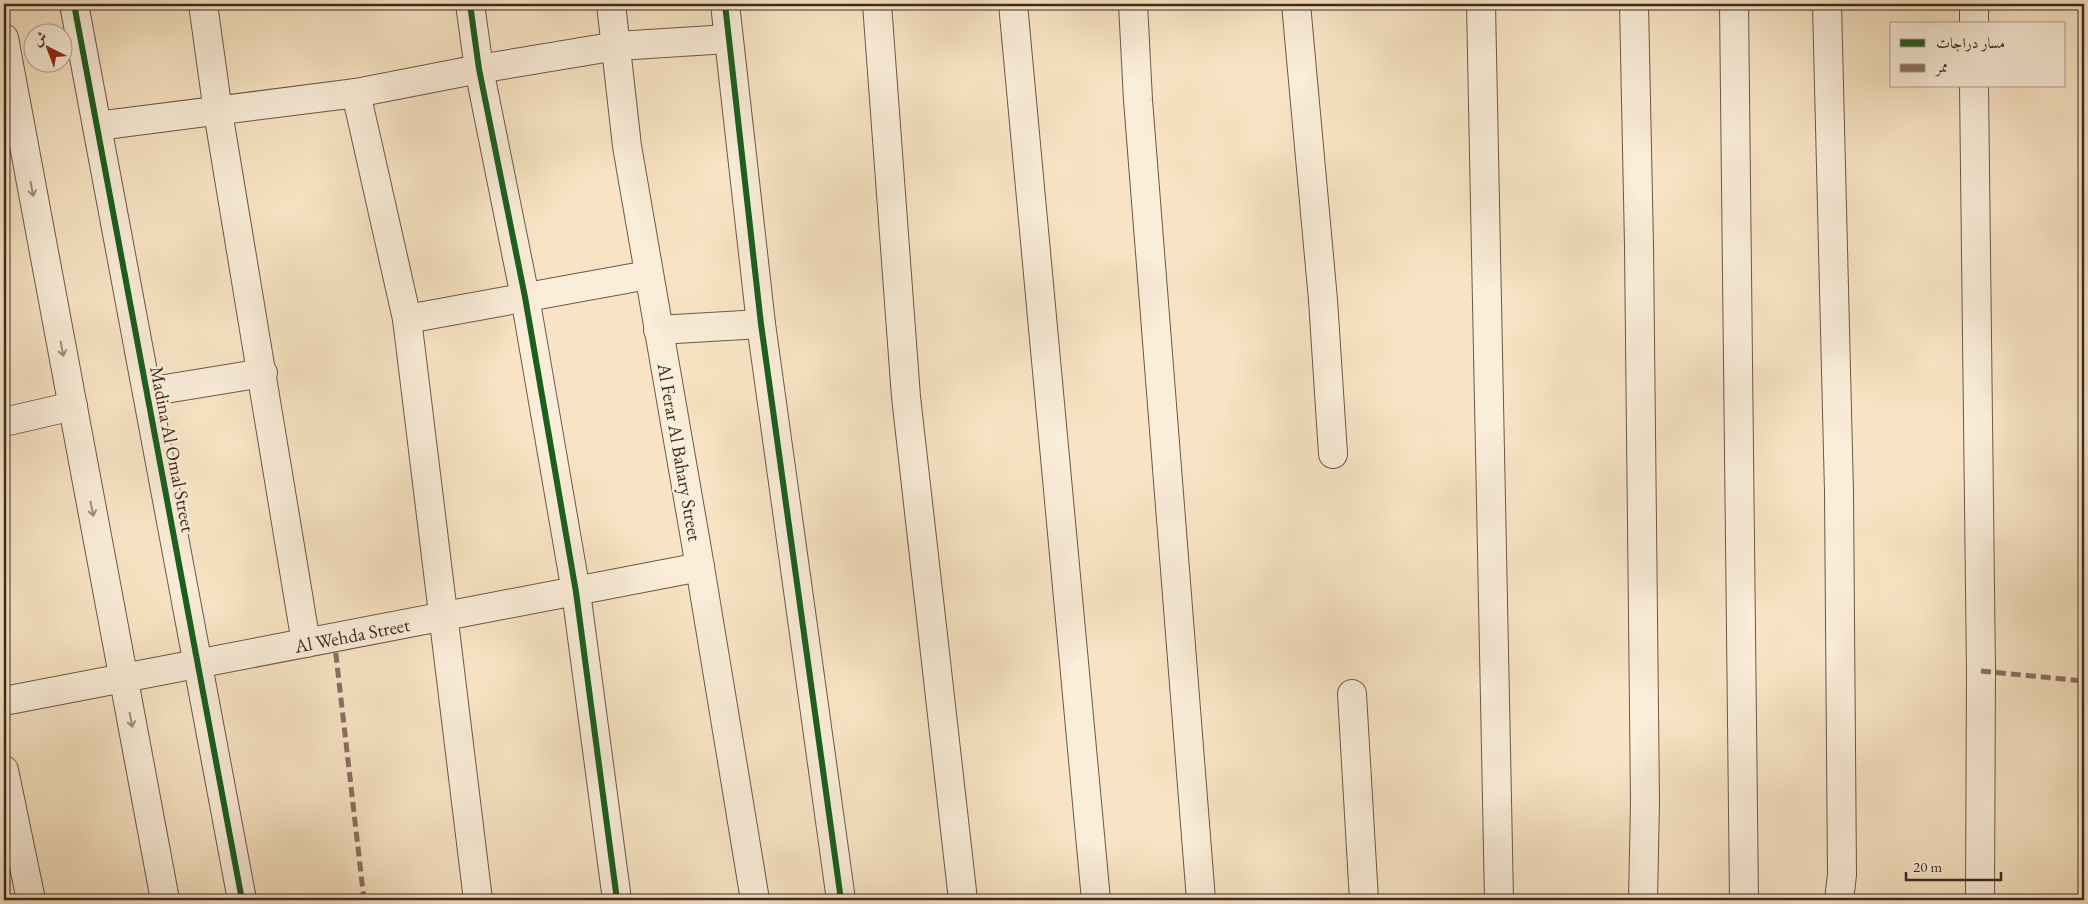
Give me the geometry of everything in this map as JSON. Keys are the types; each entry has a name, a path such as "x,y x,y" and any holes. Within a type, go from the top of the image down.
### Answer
{"street":[{"name":"Madina Al Omal Street","path":"74,4 242,900"},
{"path":"203,4 218,112 306,643"},
{"path":"470,4 479,69 525,297 576,592 617,900"},
{"name":"Al Ferar Al Bahary Street","path":"611,4 627,146 700,567 755,900"},
{"path":"725,4 761,324 841,900"},
{"path":"877,4 906,397 963,900"},
{"path":"1013,4 1096,900"},
{"path":"1133,4 1139,110 1201,900"},
{"path":"1296,4 1323,300 1333,454"},
{"path":"1481,4 1499,900"},
{"path":"1634,4 1640,326 1645,802 1643,900"},
{"path":"1734,4 1744,900"},
{"path":"1827,4 1839,492 1842,865 1839,900"},
{"path":"1974,4 1974,22"},
{"path":"4,38 15,160 73,406 165,900"},
{"path":"97,126 356,93 479,69 617,46 728,39"},
{"path":"1974,88 1981,671 1980,900"},
{"path":"356,93 407,319 478,900"},
{"path":"407,319 648,275"},
{"path":"658,330 761,324"},
{"path":"147,392 262,374"},
{"path":"4,422 73,406"},
{"name":"Al Wehda Street","path":"4,700 443,618 700,567"},
{"path":"1352,694 1364,900"},
{"path":"4,770 31,900"}],"marked path":[{"path":"334,638 364,900"},
{"path":"1981,671 2084,681"}],"cycle path":[{"path":"74,4 242,900"},
{"path":"470,4 479,69 525,297 576,592 617,900"},
{"path":"725,4 761,324 841,900"}]}
